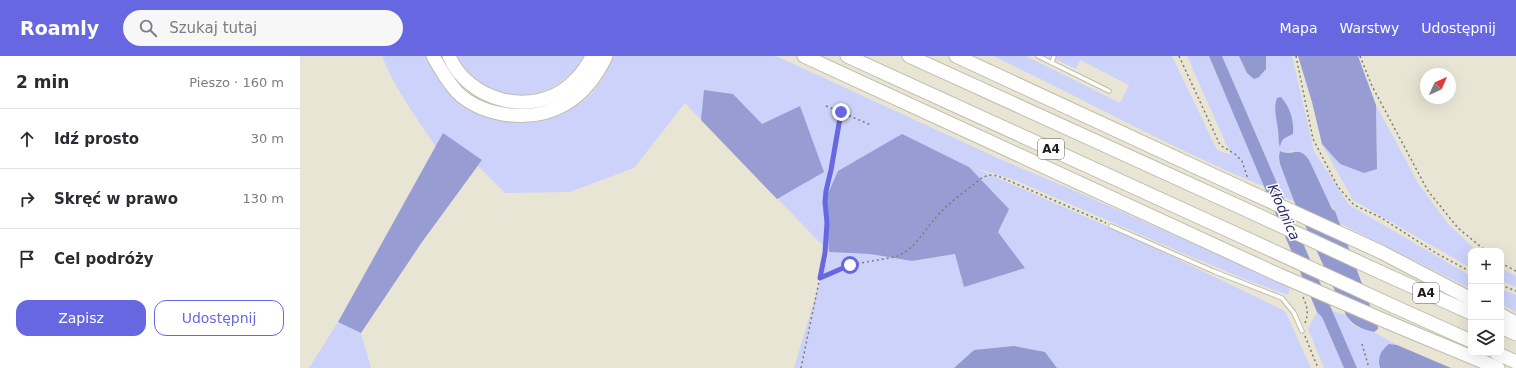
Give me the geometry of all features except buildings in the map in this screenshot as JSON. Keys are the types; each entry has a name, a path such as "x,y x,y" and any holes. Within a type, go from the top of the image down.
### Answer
{"highway":[{"path":"434,56 447,80 468,101 495,113 524,116 553,110 572,100 588,85 606,56"},
{"path":"449,56 457,70 476,89 501,100 524,102 547,97 569,85 581,73 592,56"},
{"path":"804,56 1279,275 1498,368"},
{"name":"A4","path":"847,56 1468,341"},
{"name":"A4","path":"909,56 1468,312"},
{"path":"956,56 1381,252 1468,297"},
{"path":"964,56 984,69"},
{"path":"1504,317 1516,323"},
{"path":"1504,328 1516,334"},
{"path":"1503,356 1516,362"}],"lane":[{"path":"1038,56 1109,91"},
{"path":"1052,63 1054,56"},
{"path":"1112,226 1213,271 1282,298 1294,313 1302,331"}],"path":[{"path":"1179,56 1220,145"},
{"path":"1296,56 1313,139 1338,187 1354,205 1380,217 1436,253 1468,270"},
{"path":"1360,56 1372,86 1428,191 1458,228 1482,248"},
{"path":"826,106 871,126"},
{"path":"801,368 825,253 827,223 825,202 826,191 841,112"},
{"path":"820,278 850,265 902,255 910,249 938,214 983,177 990,175 998,176 1112,226"},
{"path":"1504,265 1516,271"},
{"path":"1504,286 1516,291"},
{"path":"1302,331 1318,368"},
{"path":"1362,344 1369,368"}],"shaded area":[{"path":"382,56 428,56 449,92 465,105 479,113 494,118 510,121 526,121 543,119 558,114 573,107 586,98 600,83 614,56 776,56 1002,160 1290,287 1288,295 1247,280 1015,180 975,168 1138,240 1285,311 1311,368 1057,368 1045,352 974,350 954,368 794,368 829,252 685,103 634,168 570,192 505,193 478,166 482,160 443,134 436,147 406,103","holes":["901,134 969,167 998,232 1025,268 955,254 912,261 870,254 829,252"]},
{"path":"457,56 586,56 572,73 552,87 536,93 521,95 506,94 491,89 478,81 466,70"},
{"path":"993,56 1026,56 1120,103 1129,85 1080,60 1076,69 1049,56 1172,56 1217,150 1231,155 1187,56 1209,56 1265,187 1196,157"},
{"path":"1222,56 1292,56 1314,151 1349,205 1468,274 1468,288 1339,223 1335,211 1294,151 1284,153 1280,164 1294,201 1283,197"},
{"path":"1298,56 1358,56 1376,105 1377,169 1364,173 1340,164 1322,144 1312,102"},
{"path":"704,90 733,94 762,124 800,106 824,172 777,199 701,120"},
{"path":"1376,105 1418,183 1448,224 1474,248 1468,248 1468,266 1353,200 1322,144 1340,164 1377,169"},
{"path":"443,133 482,160 422,242 361,333 338,322"},
{"path":"902,134 969,167 1009,209 998,232 1025,268 964,287 955,254 912,261 870,254 829,252 825,200 838,171"},
{"path":"1504,270 1516,276 1516,287 1504,282"},
{"path":"1504,290 1516,295 1516,312 1504,306"},
{"path":"1332,311 1346,315 1352,324 1357,327 1374,332 1397,345 1389,345 1379,366 1380,368 1357,368"},
{"path":"1317,312 1322,317 1344,368 1324,368 1308,329"},
{"path":"338,322 361,333 371,368 309,368"}],"water":[{"name":"Kłodnica","path":"1209,56 1222,56 1357,368 1344,368 1322,317 1317,312"},
{"path":"1239,56 1266,56 1266,69 1259,77 1254,79 1247,73"},
{"path":"1281,97 1289,109 1292,119 1293,134 1283,140 1280,147 1275,106 1277,98"},
{"path":"1280,151 1288,153 1299,152 1309,160 1332,209 1335,211 1378,327 1378,329 1374,332 1358,326 1346,315 1294,201 1280,164"},
{"path":"1389,344 1397,345 1451,368 1380,368 1380,354"},
{"path":"1014,346 1045,352 1057,368 954,368 974,350"}],"route":[{"path":"841,112 826,191 825,202 827,223 825,253 820,278 850,265"}]}
